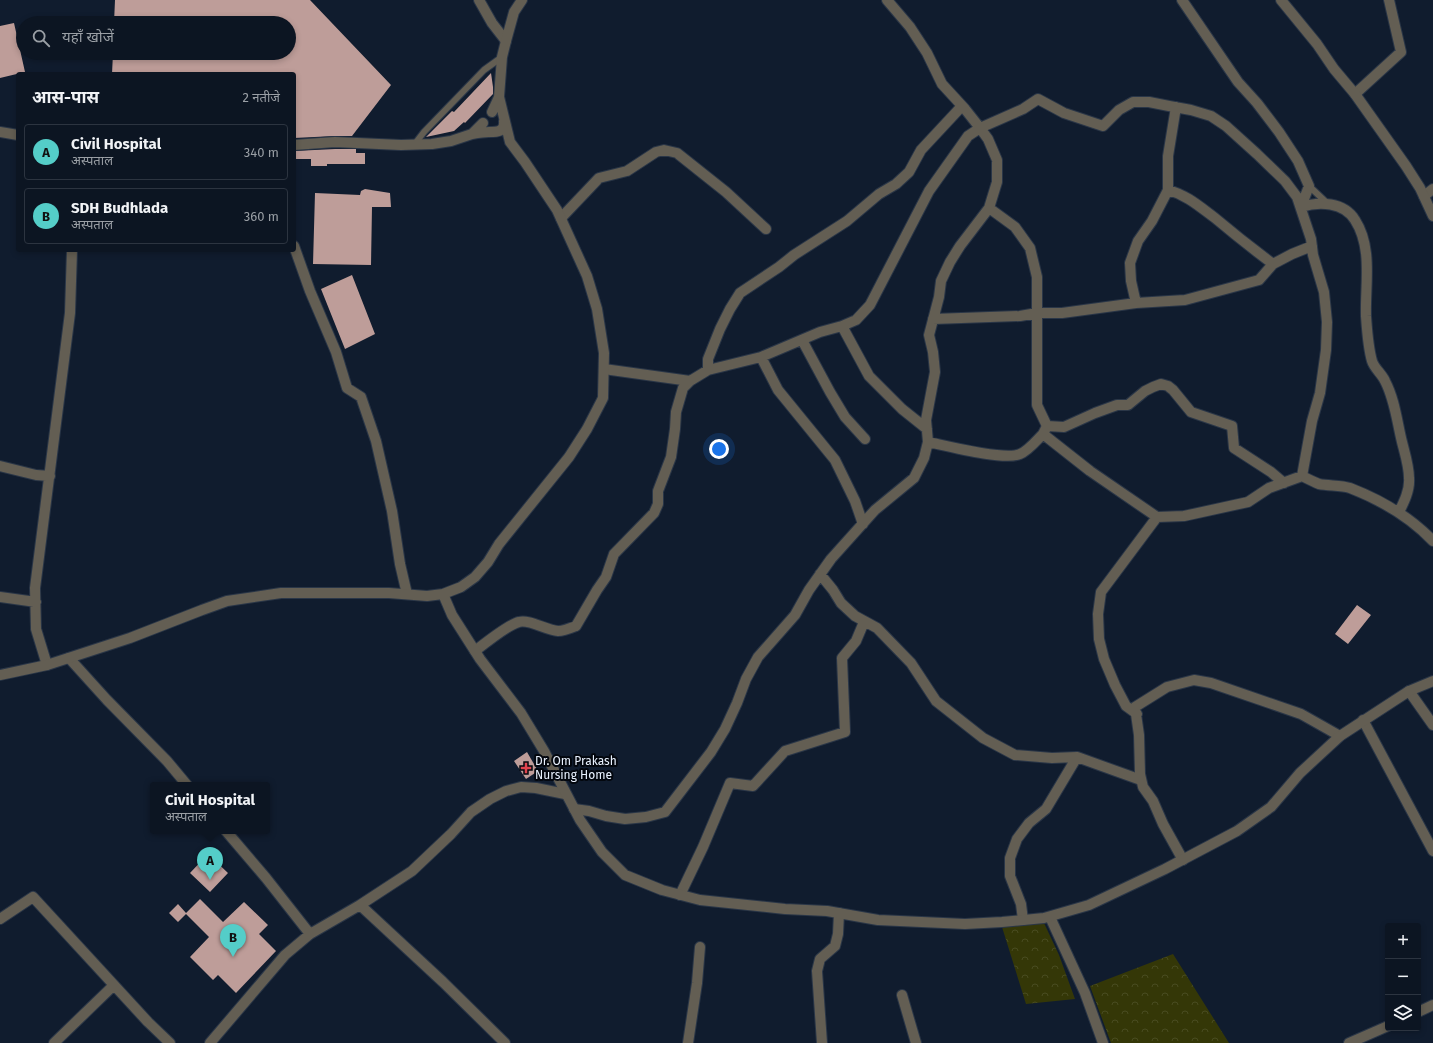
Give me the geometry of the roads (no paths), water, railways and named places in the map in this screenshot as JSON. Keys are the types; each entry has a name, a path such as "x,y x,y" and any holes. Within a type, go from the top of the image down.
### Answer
{"street":[{"path":"479,0 492,23 506,41"},
{"path":"0,675 47,665 69,658 130,638 227,601 281,593 381,592 427,596 443,594 461,587 474,577 488,562 499,544 569,457 587,429 603,398 604,353 588,276 557,210 510,142 499,97 502,57 514,12 522,0"},
{"path":"574,809 624,819 646,817 665,812 711,752 726,729 738,703 746,679 758,658 795,615 809,590 831,560 875,510 914,478 924,458 928,442 926,420 935,372 933,352 929,335 939,297 941,281 950,262 989,208 997,182 998,160 988,139 962,106 942,84 927,52 910,27 887,0"},
{"path":"1182,0 1238,82 1257,103 1279,132 1298,161 1310,186 1301,207"},
{"path":"1281,0 1355,94 1406,166 1424,196 1433,216"},
{"path":"1355,94 1400,52 1389,0"},
{"path":"492,112 499,97"},
{"path":"475,651 492,638 518,622 526,622 560,631 576,626 606,577 614,554 654,513 658,504 658,491 671,457 676,412 683,388 690,381 708,370 761,358 820,332 842,326 856,320 870,305 929,191 968,136 980,128 1023,109 1038,99 1064,113 1104,126 1119,110 1133,102 1149,102 1191,110 1211,116 1226,126 1285,181 1297,197 1324,292 1327,322 1326,350 1320,393 1312,421 1302,476"},
{"path":"708,370 708,359 720,329 740,293 774,271 794,255 847,221 879,194 896,184 909,172 921,150 962,106"},
{"path":"1136,303 1131,281 1130,263 1138,241 1152,221 1168,190 1168,156 1176,107"},
{"path":"296,145 335,142 414,145 451,141 472,134 500,131 504,125 503,117 492,112 487,114 483,123 472,134"},
{"path":"483,123 485,128 510,142"},
{"path":"0,132 16,135"},
{"path":"561,218 599,178 627,171 656,152 664,150 677,153 726,192 766,229"},
{"path":"1424,196 1433,189"},
{"path":"1168,190 1180,193 1197,204 1273,264"},
{"path":"1301,207 1311,204 1328,204 1344,209 1354,219 1363,234 1367,262 1366,316 1372,362 1385,381 1392,398 1406,458 1409,479 1406,498 1399,512"},
{"path":"989,208 1015,228 1030,248 1037,277 1037,405 1045,430 1090,471 1157,517 1184,516 1248,502 1269,488 1302,476 1319,484 1349,488 1399,512 1419,526 1433,541"},
{"path":"933,319 1062,313 1136,303 1185,300 1259,280 1273,264 1312,246"},
{"path":"47,665 36,629 35,588 70,314 72,252"},
{"path":"296,252 310,291 336,352 346,388 361,397 376,441 392,511 400,564 407,594"},
{"path":"842,326 869,376 902,409 927,429"},
{"path":"802,340 845,417 865,439"},
{"path":"761,358 778,390 835,460 863,524"},
{"path":"604,369 690,381"},
{"path":"928,442 974,452 1012,457 1021,454 1045,430 1064,427 1117,405 1128,405 1145,391 1153,386 1161,384 1168,386 1173,390 1191,412 1232,426 1234,448 1271,472 1284,483"},
{"path":"0,466 36,475 50,476"},
{"path":"1137,714 1126,706 1112,679 1104,659 1099,639 1098,614 1101,592 1157,517"},
{"path":"820,574 834,590 841,603 855,616 877,628 911,663 936,701 983,738 1015,754 1052,758 1077,757 1141,780"},
{"path":"443,594 452,614 475,651 521,713 544,751 565,794 602,852 626,875 662,890 700,900 785,909 827,911 878,920 965,924 1023,920 1050,917 1089,905 1183,860 1237,831 1271,807 1300,772 1340,736 1409,691 1433,681"},
{"path":"0,597 36,602"},
{"path":"680,895 703,847 730,783 753,786 785,751 845,732 842,658 856,641 864,622"},
{"path":"69,658 107,700 167,761 184,782"},
{"path":"1183,860 1141,780 1137,714 1135,707 1167,687 1194,680 1211,683 1301,714 1340,736"},
{"path":"1409,691 1433,725"},
{"path":"1363,720 1433,851"},
{"path":"1023,920 1021,904 1010,876 1010,858 1017,839 1029,823 1046,809 1077,757"},
{"path":"210,1043 285,955 310,934 412,872 471,812 490,799 506,791 521,787 536,788 565,794"},
{"path":"229,834 266,878 310,934"},
{"path":"0,919 33,897 148,1022 170,1043"},
{"path":"360,905 443,982 505,1043"},
{"path":"822,1043 817,971 820,960 835,946 838,934 839,913"},
{"path":"1050,917 1085,993 1103,1043"},
{"path":"688,1043 697,983 700,947"},
{"path":"54,1043 114,985"},
{"path":"902,995 916,1043"},
{"path":"1421,1011 1433,1006"},
{"path":"1349,1043 1385,1027"}],"lane":[{"path":"414,145 424,132 484,70 502,57"},
{"path":"1310,186 1328,204"}],"place":[{"name":"Dr. Om Prakash Nursing Home","path":"526,768"},
{"name":"Civil Hospital","path":"210,880"},
{"name":"SDH Budhlada","path":"233,957"}]}
